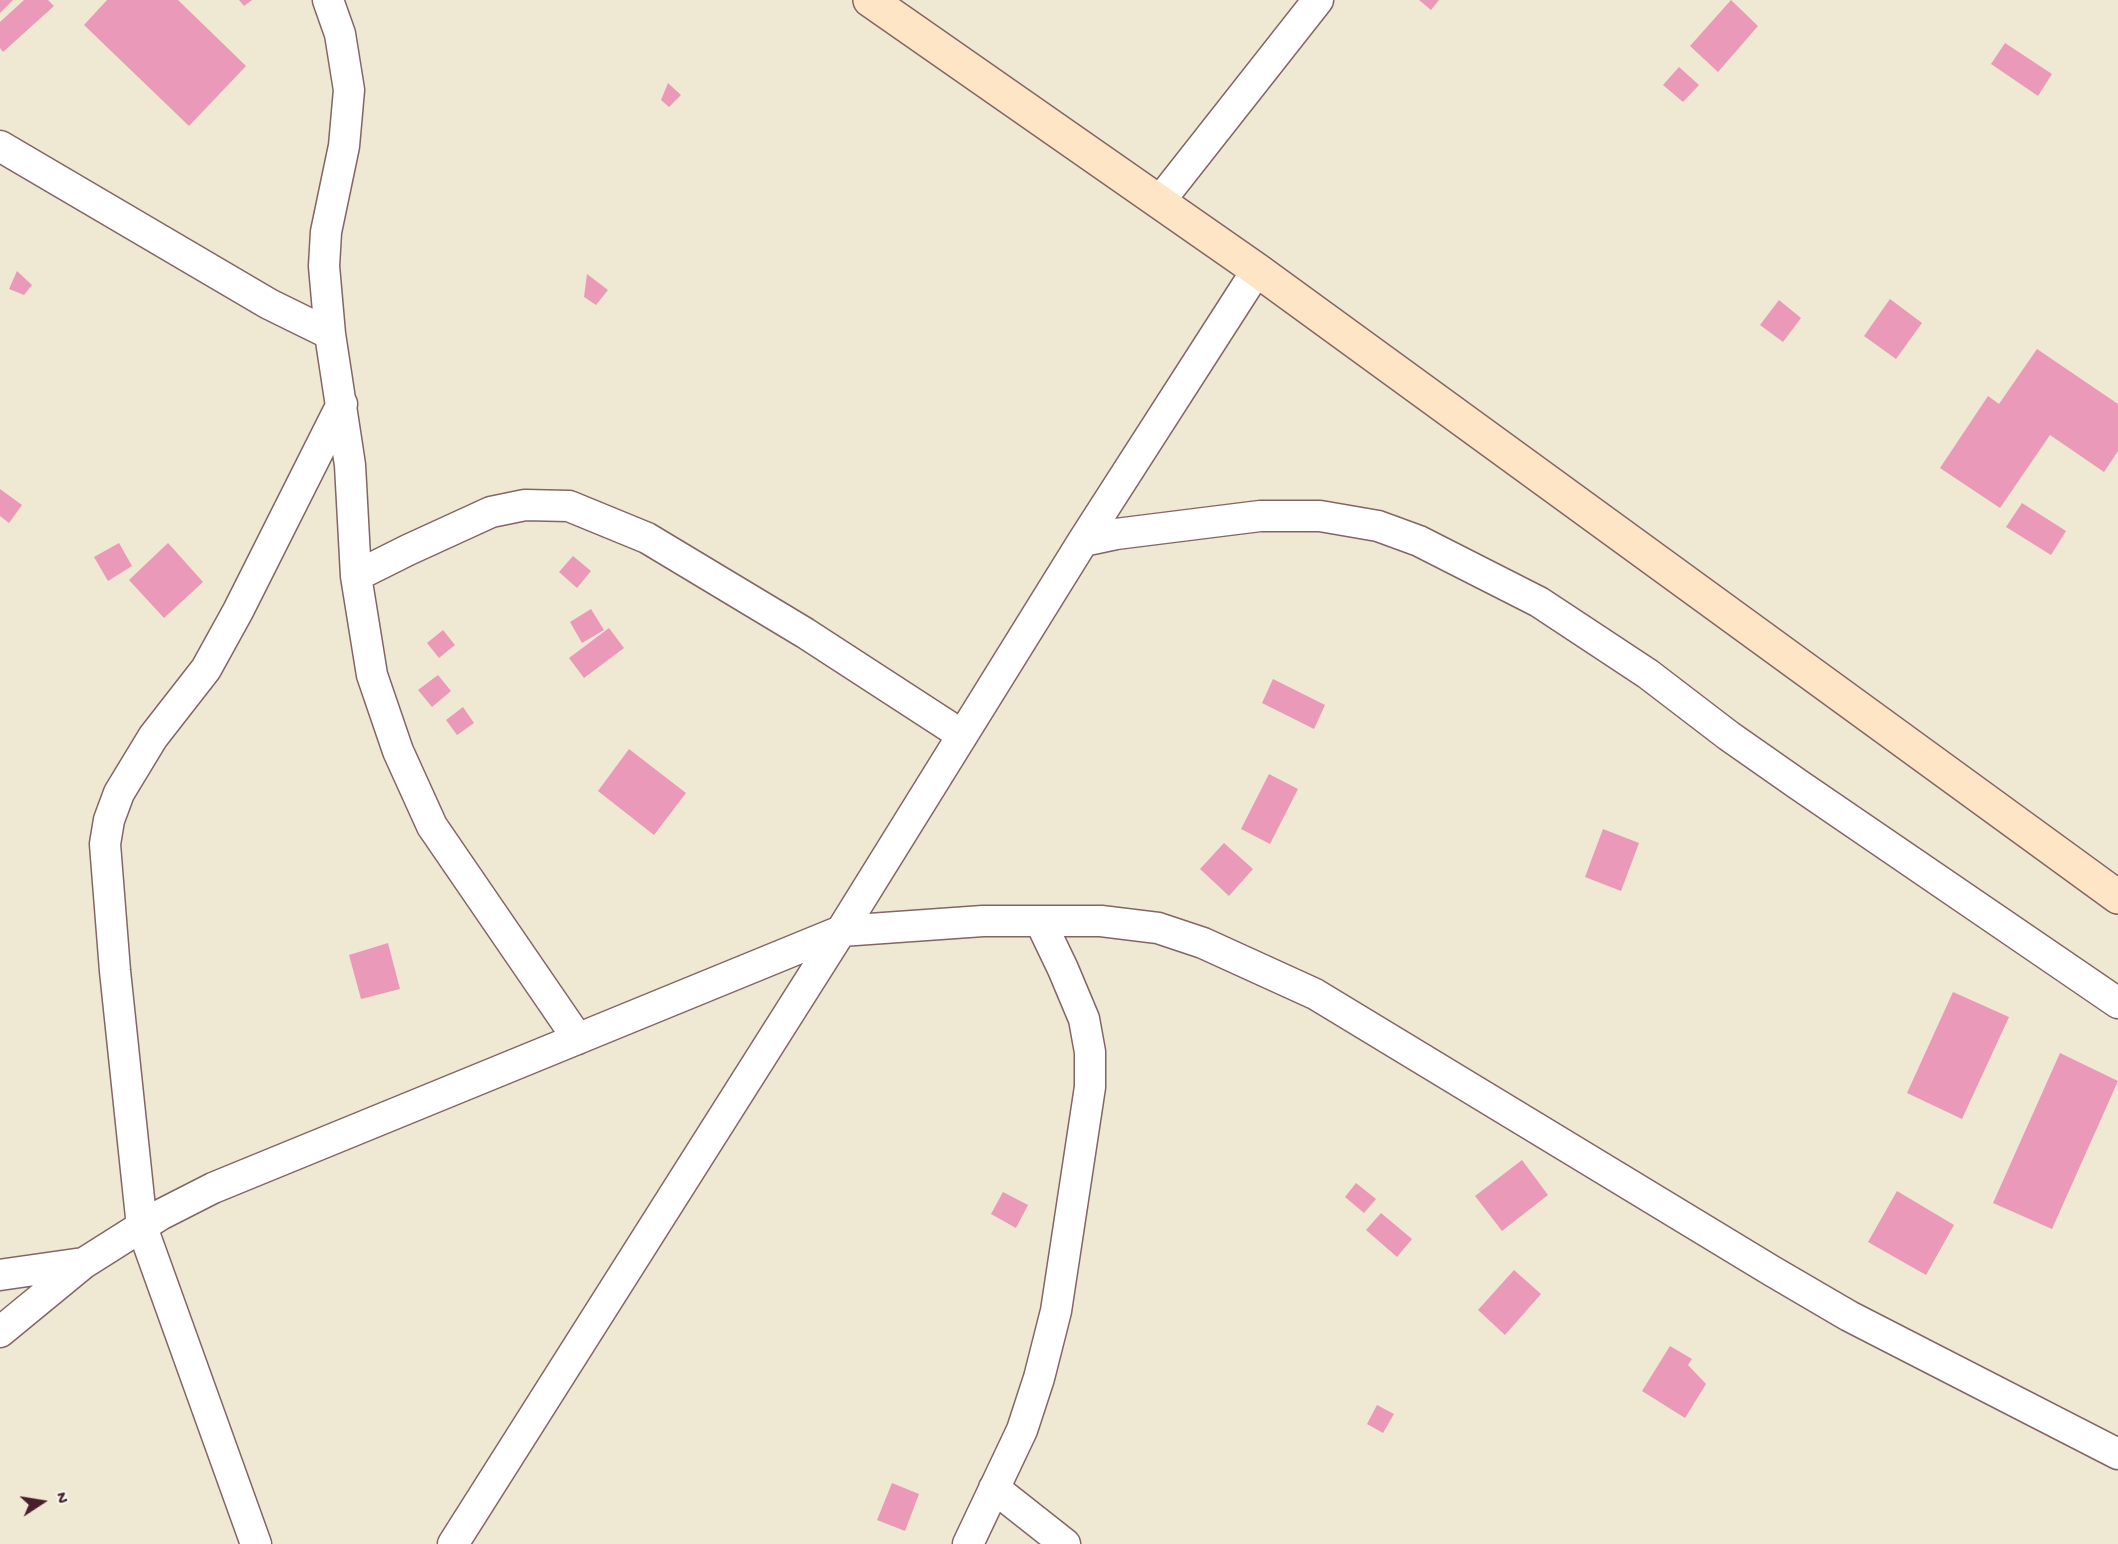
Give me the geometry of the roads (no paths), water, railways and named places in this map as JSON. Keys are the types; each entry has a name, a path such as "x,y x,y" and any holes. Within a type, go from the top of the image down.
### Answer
{"main road":[{"path":"870,0 1257,270 2118,897"}],"street":[{"path":"328,0 340,34 349,90 344,146 326,232 324,266 330,334 351,465 356,576 372,675 398,751 432,826 578,1038"},
{"path":"1159,202 1318,0"},
{"path":"0,146 269,304 330,334"},
{"path":"453,1544 841,931 1083,541 1257,270"},
{"path":"256,1544 142,1227 114,960 105,844 109,820 119,792 153,737 211,659 238,611 342,404"},
{"path":"356,576 491,512 525,505 569,506 647,538 805,633 962,735"},
{"path":"1083,541 1138,531 1260,516 1320,516 1378,526 1419,541 1539,602 1559,615 1648,674 1729,736 1799,785 2118,1003"},
{"path":"0,1332 84,1263 142,1227 213,1188 841,931 983,921 1101,921 1158,928 1203,943 1315,994 1849,1316 2118,1454"},
{"path":"968,1544 1022,1430 1039,1378 1056,1311 1090,1087 1090,1052 1084,1019 1064,969 1040,921"},
{"path":"0,1275 84,1263"},
{"path":"994,1488 1065,1544"}]}
